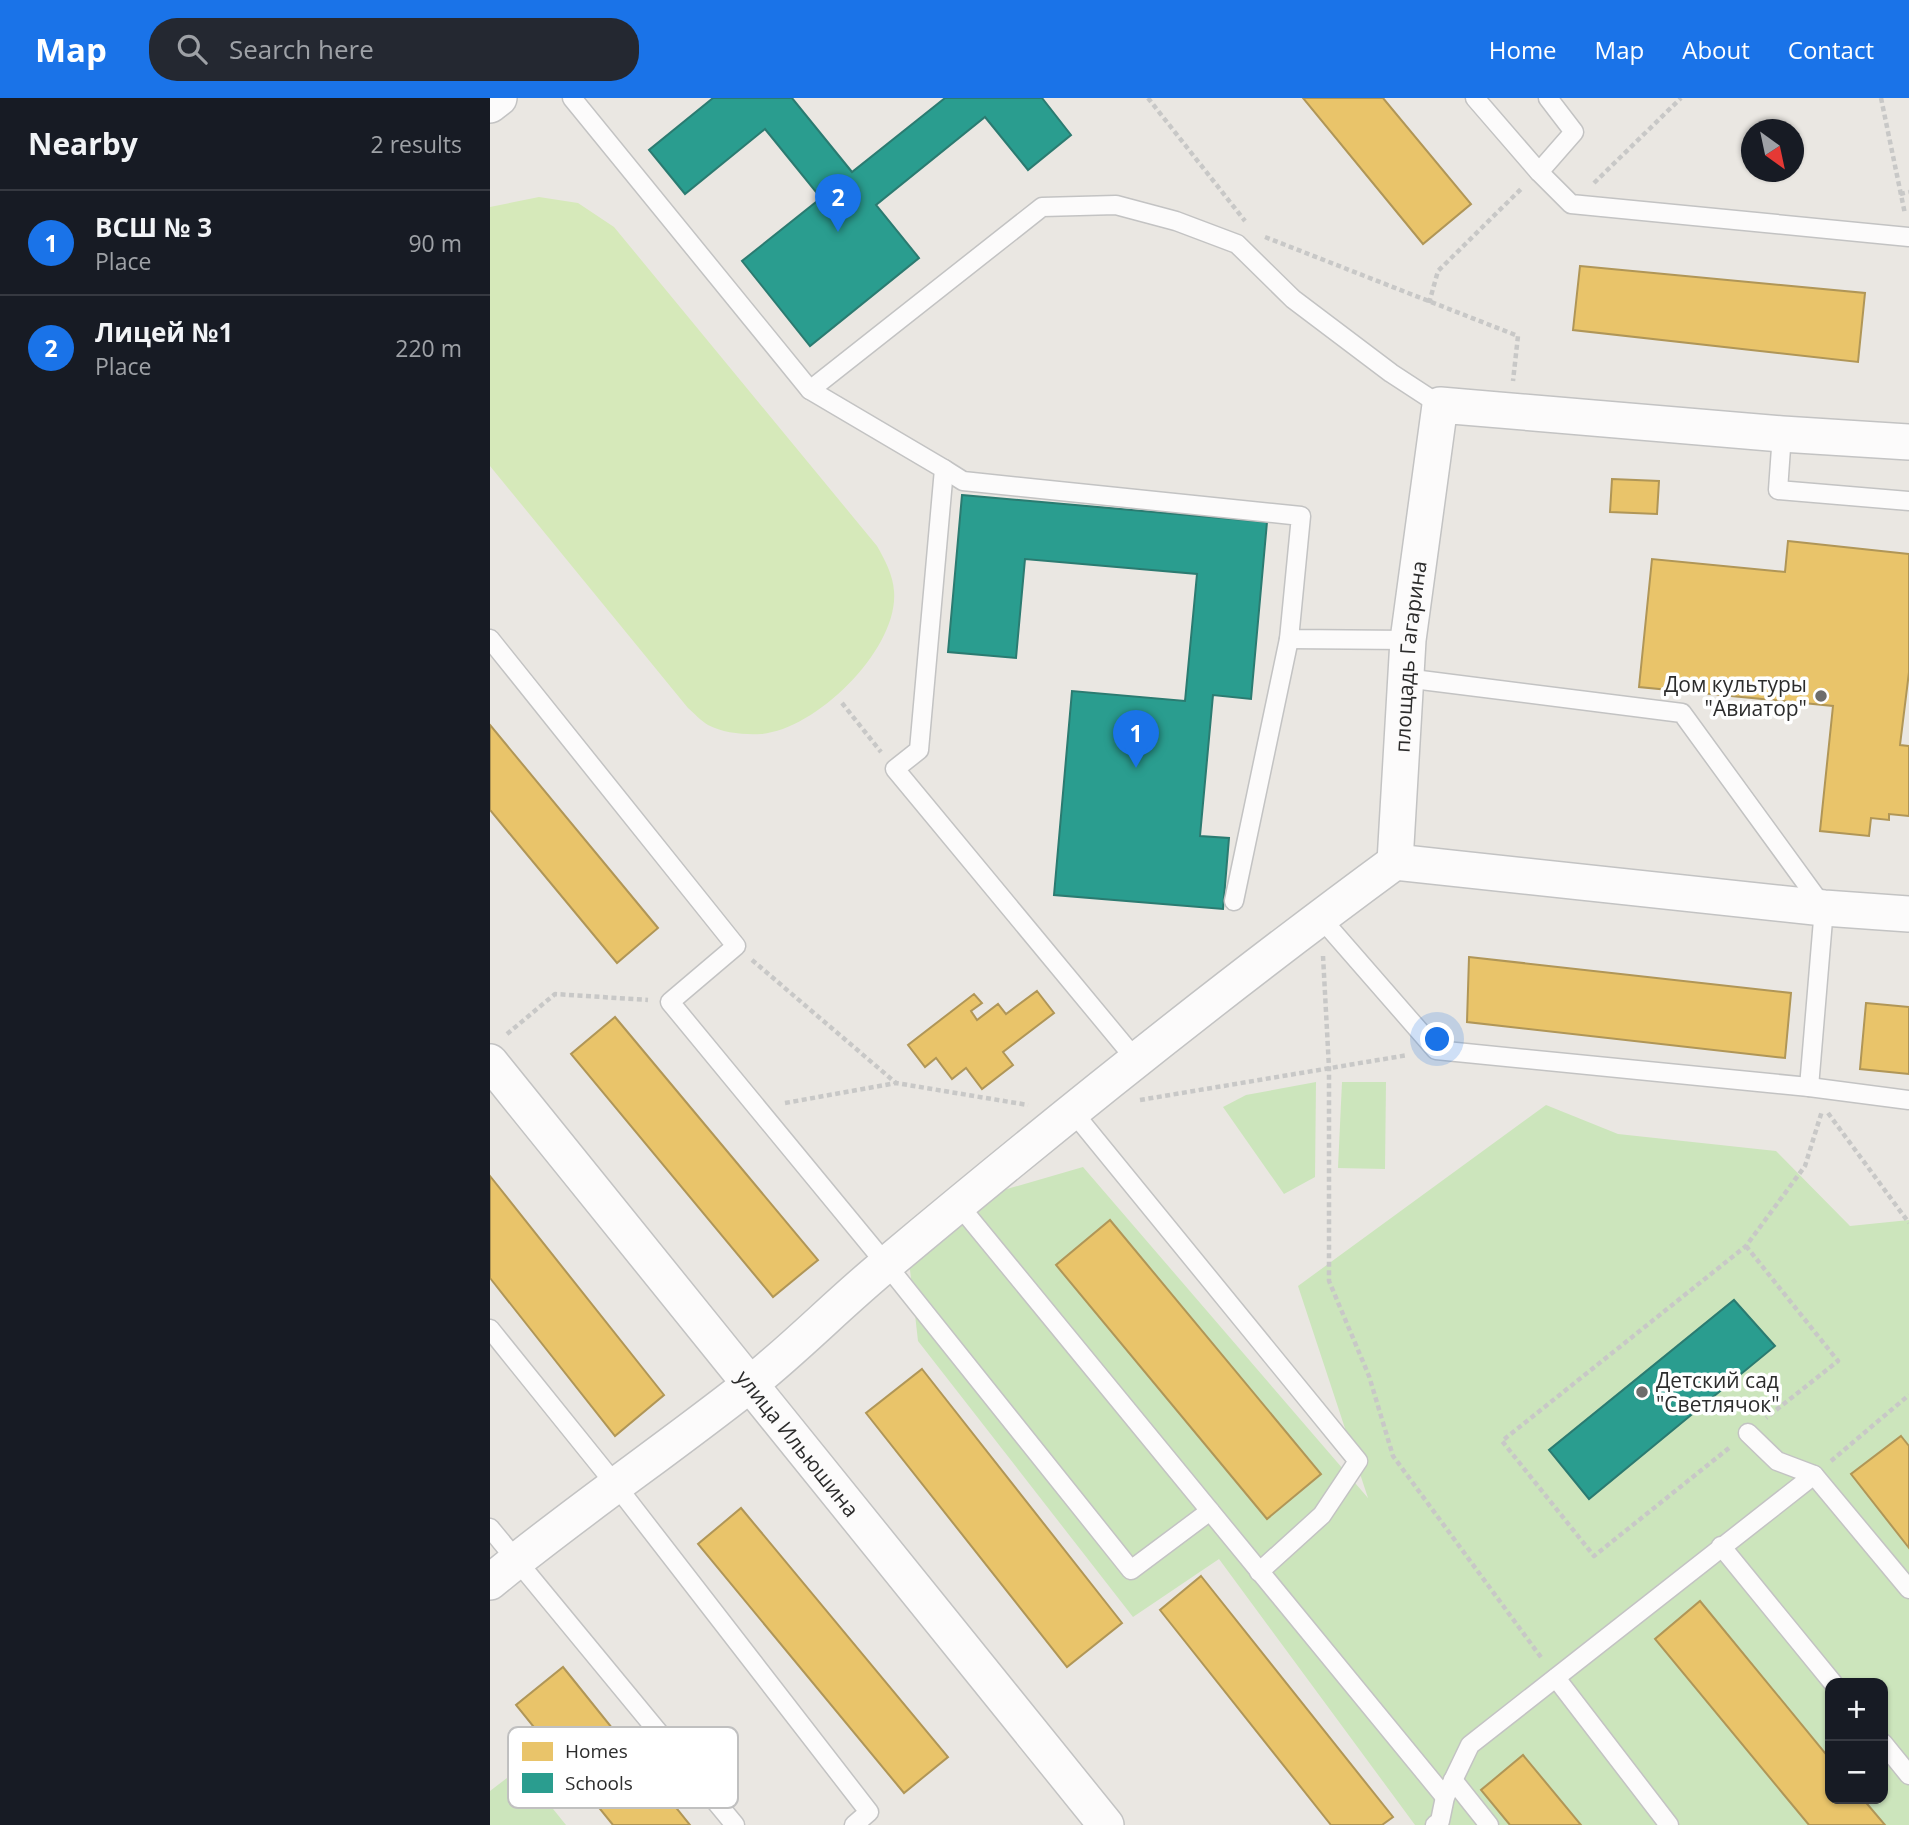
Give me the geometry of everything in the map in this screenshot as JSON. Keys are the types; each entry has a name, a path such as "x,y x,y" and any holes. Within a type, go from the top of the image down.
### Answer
{"street":[{"path":"490,106 499,98"},
{"path":"1440,405 1909,442"},
{"name":"площадь Гагарина","path":"1395,862 1408,640 1440,405"},
{"path":"503,1571 750,1384 958,1204 1320,917 1395,862 1824,908 1909,914"},
{"name":"улица Ильюшина","path":"495,1051 750,1384 1106,1825"}],"lane":[{"path":"572,98 810,390 963,481 1301,516 1289,639 1234,901"},
{"path":"1475,98 1539,172 1571,204 1909,237"},
{"path":"1539,172 1574,132 1548,98"},
{"path":"810,390 1042,206 1116,205 1176,221 1237,244 1293,299 1391,373 1440,405"},
{"path":"1782,434 1778,490 1909,501"},
{"path":"944,469 919,750 895,769 1138,1061"},
{"path":"490,639 736,946 670,1002 886,1264 1131,1570 1210,1511"},
{"path":"1289,639 1408,640"},
{"path":"1405,678 1682,713 1824,908 1809,1087"},
{"path":"1320,917 1436,1050 1809,1087 1909,1100"},
{"path":"1073,1112 1358,1461 1322,1515 1259,1572"},
{"path":"958,1204 1445,1797"},
{"path":"490,1329 615,1484 869,1812 854,1825"},
{"path":"1748,1433 1777,1461 1814,1475 1909,1589"},
{"path":"1435,1825 1440,1821 1445,1797 1470,1745 1814,1475"},
{"path":"490,1528 503,1571 645,1727"},
{"path":"1721,1546 1829,1678"},
{"path":"1556,1678 1669,1825"},
{"path":"1888,1750 1909,1775"},
{"path":"1453,1780 1489,1825"},
{"path":"719,1808 735,1825"}],"path":[{"path":"1148,98 1246,222"},
{"path":"1571,204 1681,98"},
{"path":"1881,98 1906,218"},
{"path":"1429,303 1438,271 1539,172"},
{"path":"1900,194 1909,192"},
{"path":"1254,232 1518,336 1511,411"},
{"path":"842,703 895,769"},
{"path":"1320,917 1329,1068 1329,1281 1369,1376 1393,1456 1556,1678"},
{"path":"736,946 896,1083"},
{"path":"495,1051 555,994 670,1002"},
{"path":"1127,1102 1436,1050"},
{"path":"756,1108 896,1083 1073,1112"},
{"path":"1746,1246 1838,1361 1594,1556 1502,1441 1746,1246 1805,1166 1823,1106 1909,1223"},
{"path":"1814,1475 1909,1395"}],"green space":[{"path":"539,197 578,203 614,227 877,546 883,557 894,591 892,614 883,637 869,661 850,683 806,718 783,729 761,734 727,732 708,725 688,708 490,466 490,207"},
{"path":"1316,1082 1315,1177 1284,1194 1223,1107 1246,1095"},
{"path":"1342,1082 1386,1082 1385,1169 1338,1168"},
{"path":"1546,1105 1618,1134 1776,1151 1850,1226 1909,1220 1909,1825 1415,1825 1219,1559 1133,1617 918,1341 909,1261 990,1194 1083,1167 1368,1498 1298,1286"},
{"path":"508,1777 508,1808 552,1808 566,1825 490,1825 490,1791"}],"building: Homes":[{"path":"1303,98 1383,98 1471,204 1423,244"},
{"path":"1580,266 1865,293 1858,362 1573,330"},
{"path":"1612,479 1659,481 1657,514 1610,512"},
{"name":"Дом культуры \"Авиатор\"","path":"1788,541 1909,554 1909,672 1900,745 1909,746 1909,816 1889,814 1889,820 1871,818 1869,836 1820,831 1833,706 1639,687 1652,559 1785,572"},
{"path":"490,725 658,928 617,963 490,810"},
{"path":"1469,957 1791,993 1785,1058 1467,1022"},
{"path":"1037,991 1054,1013 1003,1052 1013,1065 982,1089 966,1068 952,1079 936,1058 925,1067 908,1045 974,994 982,1003 971,1011 977,1020 998,1004 1006,1014"},
{"path":"1866,1003 1909,1007 1909,1074 1860,1069"},
{"path":"615,1017 818,1260 773,1297 571,1054"},
{"path":"490,1176 664,1395 615,1436 490,1278"},
{"path":"1110,1220 1321,1474 1267,1519 1056,1265"},
{"path":"922,1369 1122,1623 1067,1667 866,1413"},
{"path":"1901,1436 1909,1446 1909,1548 1851,1474"},
{"path":"741,1508 948,1757 904,1793 698,1544"},
{"path":"1201,1576 1393,1817 1382,1825 1331,1825 1160,1610"},
{"path":"1700,1601 1825,1753 1825,1804 1867,1804 1885,1825 1809,1825 1655,1639"},
{"path":"563,1667 611,1727 534,1727 516,1705"},
{"path":"1523,1755 1581,1825 1510,1825 1481,1790"},
{"path":"599,1808 676,1808 690,1825 613,1825"}],"building: Schools":[{"path":"713,98 792,98 852,172 945,98 1042,98 1071,135 1028,170 985,117 876,205 919,258 810,346 742,261 821,198 765,129 685,194 649,150"},
{"path":"962,495 1267,522 1251,699 1213,695 1200,836 1229,838 1223,909 1054,895 1072,691 1185,701 1197,574 1025,559 1016,658 948,652"},
{"path":"1734,1300 1775,1346 1589,1499 1549,1450"}],"place":[{"name":"Лицей №1","path":"838,232"},
{"name":"Дом культуры \"Авиатор\"","path":"1821,696"},
{"name":"ВСШ № 3","path":"1136,768"},
{"name":"Детский сад \"Светлячок\"","path":"1642,1392"}]}
